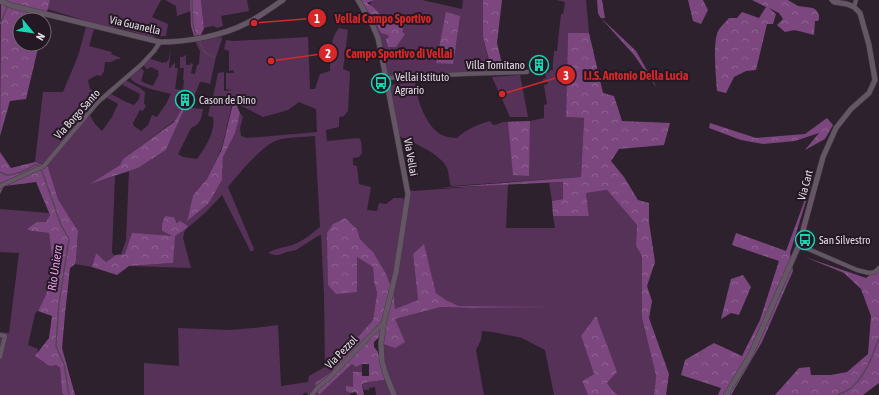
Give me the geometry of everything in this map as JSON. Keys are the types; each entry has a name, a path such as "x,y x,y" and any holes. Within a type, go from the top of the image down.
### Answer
{"street":[{"name":"Via Guanella","path":"0,1 13,6 160,42 171,42 225,32 247,23 283,0"},
{"name":"Via Vellai","path":"358,0 378,38 408,194 396,272 384,322 381,343 382,362 394,395"},
{"path":"832,0 834,2 847,4 854,7 856,0"},
{"name":"Via Cart","path":"726,395 751,354 799,245 823,157 836,128 851,109 870,93 875,80 869,45 860,13 854,7"},
{"name":"Via Borgo Santo","path":"0,188 2,185 43,167 98,102 142,64 160,42"},
{"path":"386,78 527,72"},
{"path":"799,245 869,274 875,272 879,268"},
{"name":"Via Pezzol","path":"312,395 318,387 328,379 384,322"},
{"path":"0,334 5,336 0,357"}],"shaded area":[{"path":"50,0 161,0 152,17 168,24 166,36 151,37 120,28 103,26 47,9"},
{"path":"165,0 190,0 191,11 177,16 176,6"},
{"path":"201,0 247,0 249,11 221,16 223,26 217,28 213,26 204,28"},
{"path":"372,0 422,0 462,9 463,0 483,0 483,37 491,71 389,77 387,75 382,51 366,12"},
{"path":"556,0 586,0 589,33 568,34 566,117 584,118 581,177 451,186 447,168 439,158 426,149 399,136 390,85 415,82 420,105 427,120 432,127 447,137 457,138 464,132 490,121 493,125 495,125 503,122 530,121 544,118 544,105 547,104 544,85 548,84 547,81 543,82 543,79 546,78 545,72 549,73 550,70 553,70 554,51 557,51 561,14 563,14 565,2"},
{"path":"86,27 94,29 89,46 112,52 111,54 121,58 111,62 105,62 104,71 101,76 97,75 88,80 90,89 98,95 87,110 95,124 102,131 112,117 118,104 106,97 109,93 134,105 139,99 140,94 121,83 127,81 145,92 144,103 146,106 143,111 140,110 133,123 134,126 141,131 148,125 152,115 157,117 171,94 138,84 130,78 130,75 139,67 144,71 141,81 153,86 159,71 151,67 147,69 142,64 148,58 166,63 169,59 171,45 169,68 175,62 175,68 178,68 175,89 181,90 183,89 184,68 180,68 180,57 186,55 186,65 190,65 191,63 193,64 191,73 195,74 197,65 199,64 200,51 195,41 199,41 200,44 200,41 221,37 222,39 210,84 200,82 192,101 191,108 203,109 201,118 197,125 191,128 178,154 183,157 197,159 206,145 213,128 213,117 208,116 211,100 226,99 225,96 213,97 218,73 224,72 224,91 232,90 226,89 226,73 234,73 233,70 229,71 229,51 224,49 226,40 233,41 308,37 310,89 315,89 320,74 330,71 331,48 336,33 339,28 348,30 343,69 350,72 348,111 344,116 339,117 339,127 326,130 327,141 359,138 361,141 362,153 359,157 353,158 353,165 357,166 359,184 371,187 367,210 377,211 379,203 386,204 394,198 403,198 405,207 391,287 371,250 360,239 357,229 345,218 333,224 357,256 373,267 374,282 377,293 373,320 357,338 351,348 335,362 332,372 319,395 308,395 306,392 302,395 144,395 144,363 179,366 178,328 229,330 278,325 281,386 308,382 309,376 325,367 324,294 321,235 296,250 279,255 268,253 297,243 320,227 315,136 286,138 278,140 265,147 251,160 228,187 254,249 253,251 250,251 222,195 205,213 185,230 183,238 191,268 129,266 173,263 121,254 126,240 129,171 138,168 166,150 187,101 174,121 123,159 120,165 92,183 115,176 112,253 116,255 106,262 96,253 92,267 75,264 78,231 58,199 48,167 35,162 43,92 63,92 78,56","holes":["299,102 316,109 317,132 247,138 241,136 240,128 243,117 240,113 234,133 223,157 222,180 209,203 187,220 193,195 208,178 222,147 232,104 242,106 263,117 288,110","165,216 174,217 175,222 188,226 175,236 162,231"]},
{"path":"520,75 528,117 510,117 492,77"},
{"path":"563,182 563,199 552,201 549,183"},
{"path":"508,184 506,228 555,228 553,216 589,216 586,193 607,190 637,225 636,245 642,257 642,318 656,376 654,395 618,395 613,391 607,383 617,372 581,336 594,374 582,381 588,395 554,395 545,350 522,338 482,331 481,340 476,350 484,395 394,395 382,362 381,343 395,319 441,307 528,307 459,306 446,300 436,293 424,245 413,254 418,300 395,310 393,287 409,190 414,191"},
{"path":"0,209 49,213 50,215 46,222 32,231 49,233 52,252 52,265 46,295 35,314 28,345 38,349 37,357 53,363 60,368 62,393 64,395 0,395 0,332 9,333 19,253 0,252"},
{"path":"352,364 356,367 362,364 362,372 353,372 353,387 346,387 346,391 351,395 319,395"},
{"path":"385,380 393,395 376,395 375,387 369,388 369,390 364,390 362,384 368,382"}],"green space":[{"path":"1,0 50,0 47,12 12,12 12,52 37,52 26,99 10,101 0,136"},
{"path":"190,0 201,0 204,28 201,35 194,36 191,26"},
{"path":"362,0 374,0 367,3 382,17 389,21 391,16 402,18 404,25 402,32 405,34 396,47 388,47 386,40 389,38 388,35 381,33 362,3"},
{"path":"483,0 502,0 497,43 503,68 491,68 483,37"},
{"path":"597,0 602,0 605,18 601,18 636,51 657,88 634,55 600,17 598,13"},
{"path":"688,0 703,0 708,10 701,24 693,21"},
{"path":"752,0 788,0 798,6 813,8 819,15 818,21 815,21 814,35 795,30 785,32 777,25 783,19 779,13 769,8 776,14 773,24 767,24 756,70 746,71 734,77 726,93 717,91 715,54 718,32 729,18 737,18 742,12 759,18 766,7"},
{"path":"446,12 460,16 453,64 436,63"},
{"path":"568,33 589,33 603,93 614,96 622,121 670,123 664,145 619,149 611,161 624,177 638,200 649,203 649,222 655,262 647,286 652,301 649,318 669,374 666,395 654,395 656,376 642,318 642,257 636,245 637,225 607,190 586,193 589,216 553,216 552,201 563,199 563,182 436,188 581,177 584,118 566,117"},
{"path":"191,93 166,150 138,168 90,184 120,165 123,159 174,122"},
{"path":"234,99 240,113 235,133 223,157 222,180 209,203 187,221 193,195 207,179 222,149"},
{"path":"827,118 833,125 825,139 805,150 819,133 795,141 763,144 741,140 709,128 710,123 756,138 805,134"},
{"path":"530,121 529,176 513,175 508,122"},
{"path":"0,152 11,168 35,162 48,167 58,199 78,231 76,261 70,268 62,348 75,395 64,395 62,393 60,368 56,365 50,366 35,356 49,338 52,316 38,311 50,285 52,257 49,233 27,229 37,222 46,222 50,215 36,182 4,186 0,194"},
{"path":"814,175 790,253 793,271 762,342 731,395 718,395 721,388 681,375 685,360 714,343 742,356 760,320 779,261 732,245 736,233 786,251"},
{"path":"165,216 174,217 177,223 180,221 188,226 175,236 173,263 129,266 117,275 92,267 96,253 106,262 116,255 125,254 132,233 173,236 162,231 162,224"},
{"path":"345,218 357,229 360,239 373,252 386,274 391,287 379,337 374,342 374,347 378,352 385,380 362,384 364,395 357,395 356,392 350,393 346,391 346,386 353,387 353,372 362,372 362,376 369,376 369,364 362,364 356,367 352,364 319,395 315,383 332,372 335,362 351,348 357,338 373,320 377,293 374,282 373,267 357,257 357,292 336,294 328,285 327,233 333,224"},
{"path":"424,244 436,293 446,300 459,306 547,307 441,307 395,319 405,342 395,348 381,343 393,287 395,309 418,300 413,254"},
{"path":"805,257 866,278 879,268 879,383 863,395 775,395 799,368 810,367 811,375 831,375 847,372 868,354 871,316 861,289 844,273"},
{"path":"743,275 751,287 739,315 731,313 721,319 731,279"},
{"path":"596,316 617,372 607,383 618,395 588,395 582,381 594,374 581,336"}],"waterway":[{"path":"192,0 193,24 197,37"},
{"name":"Rio Uniera","path":"0,24 8,5"},
{"path":"199,40 204,51 214,57"},
{"name":"Rio Uniera","path":"0,172 6,175 13,174 35,165 39,165 61,225 69,239 59,303 56,346 64,364 69,395"},
{"path":"838,395 847,391 861,377 872,358 879,338"}],"place":[{"name":"Vellai Campo Sportivo","path":"254,23"},
{"name":"Campo Sportivo di Vellai","path":"271,61"},
{"name":"Villa Tomitano","path":"539,65"},
{"name":"Vellai Istituto Agrario","path":"381,83"},
{"name":"I.I.S. Antonio Della Lucia","path":"502,94"},
{"name":"Cason de Dino","path":"185,100"},
{"name":"San Silvestro","path":"805,240"}]}
